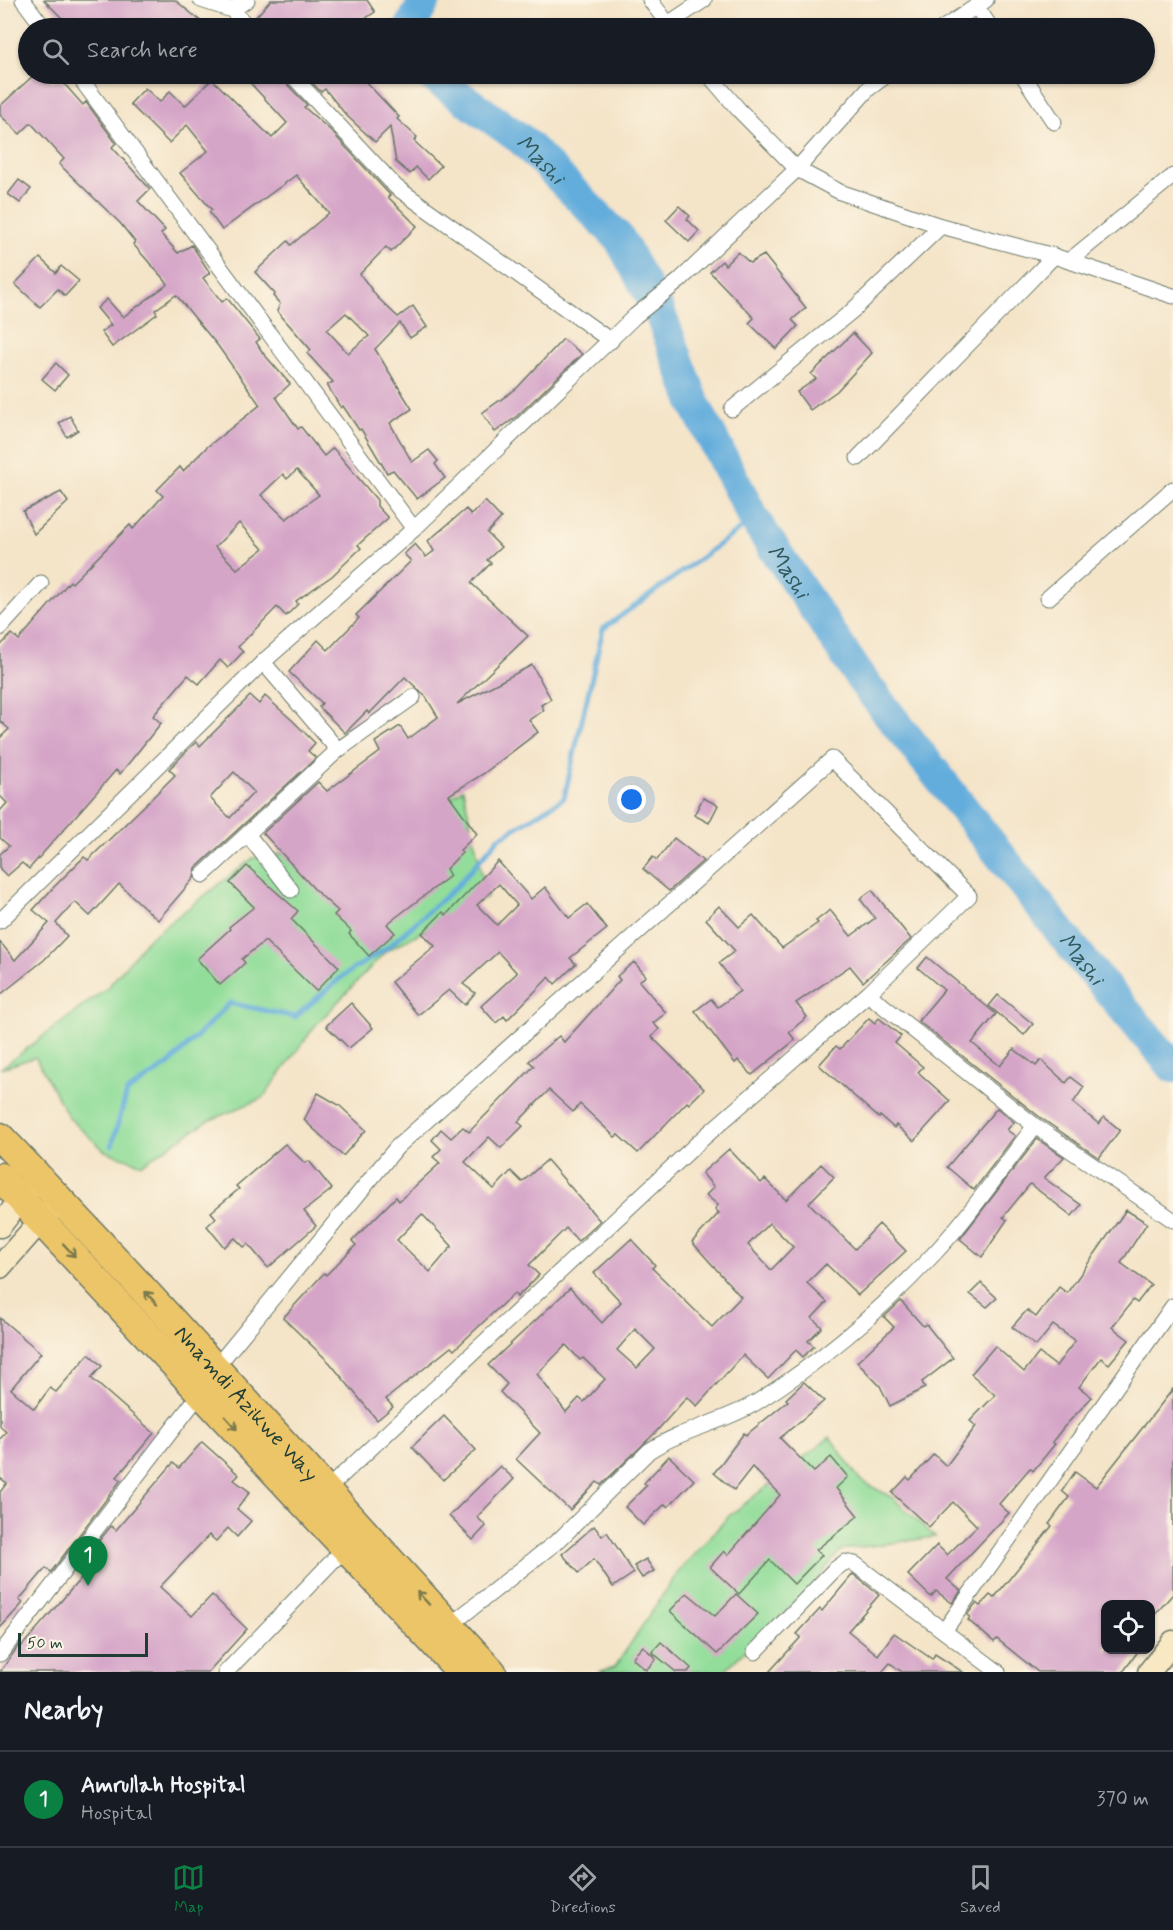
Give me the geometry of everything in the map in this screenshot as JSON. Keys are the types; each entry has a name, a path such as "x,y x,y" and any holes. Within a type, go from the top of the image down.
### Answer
{"highway":[{"name":"Nnamdi Azikwe Way","path":"0,1137 37,1176 50,1210 209,1379 325,1491 492,1672"},
{"name":"Nnamdi Azikwe Way","path":"0,1177 21,1200 50,1210"},
{"name":"Nnamdi Azikwe Way","path":"209,1379 345,1548 461,1672"}],"street":[{"path":"23,0 36,18"},
{"path":"201,0 231,10 239,18"},
{"path":"231,10 247,0"},
{"path":"650,0 664,18"},
{"path":"680,18 704,0"},
{"path":"958,18 981,3 987,18"},
{"path":"84,84 414,529"},
{"path":"300,84 396,187 611,341"},
{"path":"717,84 797,169 840,192 941,226 1054,256 1173,296"},
{"path":"0,921 263,662 414,529 611,341 634,316 679,281 797,169 875,84"},
{"path":"1029,84 1054,122"},
{"path":"1069,261 1173,176"},
{"path":"732,409 852,311 941,226"},
{"path":"858,458 1054,256"},
{"path":"1048,598 1173,489"},
{"path":"0,628 41,583"},
{"path":"263,662 338,750"},
{"path":"203,875 338,750 413,697"},
{"path":"0,1654 209,1379 397,1147 832,759 969,896 868,994 700,1140 325,1491"},
{"path":"248,835 291,890"},
{"path":"868,994 1035,1126 1173,1220"},
{"path":"449,1626 560,1539 649,1451 665,1440 727,1418 756,1403 859,1327 931,1258 1035,1126"},
{"path":"0,1226 37,1176"},
{"path":"0,1267 50,1210"},
{"path":"944,1631 1173,1306"},
{"path":"226,1672 345,1548"},
{"path":"755,1652 834,1570 845,1562 855,1564 998,1672"},
{"path":"1149,1672 1173,1642"}],"green space":[{"path":"463,789 487,897 386,951 315,1026 263,1098 206,1122 142,1164 105,1151 69,1118 35,1057 0,1069 108,987 147,940 253,858 382,839"},
{"path":"830,1437 860,1480 893,1498 935,1537 841,1550 811,1588 723,1672 598,1672 615,1667 678,1572 729,1516"}],"building":[{"path":"44,0 175,0 197,18 62,18"},
{"path":"271,0 367,0 375,12 366,18 255,18"},
{"path":"24,84 64,84 83,105 86,102 116,143 112,147 150,189 138,201 165,230 161,234 178,253 192,245 210,273 203,278 222,302 227,298 260,339 256,342 263,353 290,384 276,397 298,429 301,427 324,456 333,448 377,500 377,506 388,518 358,545 361,548 332,576 296,601 298,604 286,616 277,607 238,647 243,652 228,668 220,660 199,684 188,675 153,716 161,723 120,774 116,770 29,869 22,863 7,876 0,869 0,854 9,846 0,838 0,811 7,803 0,796 0,738 9,729 0,721 0,646 12,634 19,640 70,581 72,583 130,525 133,529 163,496 157,490 180,467 183,471 207,447 260,405 218,346 176,295 155,310 157,314 112,347 101,332 111,325 97,308 107,299 123,317 168,284 133,244 135,242 120,223 59,164 64,159 31,123 20,134 0,115 0,106","holes":["297,470 319,495 286,519 261,495 283,474 287,479","239,523 263,549 237,569 215,547"]},
{"path":"207,84 217,84 272,138 287,123 251,84 287,84 307,105 304,107 330,130 390,195 388,197 417,226 391,252 386,247 360,274 377,297 398,317 413,306 427,327 410,338 400,323 375,349 412,409 390,423 412,462 429,450 438,461 435,464 445,478 417,499 393,470 387,473 361,429 359,430 343,406 341,408 327,385 333,382 307,353 311,350 277,311 280,304 273,296 275,294 255,272 288,241 291,245 329,213 296,175 222,230 209,212 212,210 180,173 208,151 187,125 169,143 130,104 145,88 160,102 170,91 185,106","holes":["346,313 369,336 348,353 327,330"]},
{"path":"313,84 368,84 399,117 397,119 417,137 414,141 441,166 428,179 416,167 410,174 396,162 390,127 375,142 346,115 325,89 321,92"},
{"path":"19,180 31,189 20,203 8,194"},
{"path":"679,206 690,216 687,219 699,231 689,242 666,220"},
{"path":"738,252 750,263 764,255 806,308 792,320 798,326 776,349 749,323 754,318 710,272 722,261 725,265"},
{"path":"40,258 56,273 61,266 79,281 65,296 58,289 40,307 15,284"},
{"path":"853,333 872,353 837,391 810,410 797,392 816,379 811,374"},
{"path":"563,339 582,354 515,418 495,432 482,413 517,388"},
{"path":"56,363 68,375 55,390 42,379"},
{"path":"70,416 78,430 67,437 59,423"},
{"path":"61,492 68,502 34,534 23,511"},
{"path":"485,501 501,518 487,533 501,547 487,560 491,563 471,583 528,636 457,704 532,665 551,699 541,705 544,710 529,720 538,732 483,774 449,795 477,834 460,850 462,853 446,869 450,876 387,924 395,933 369,956 349,934 351,931 334,915 338,911 317,892 263,833 318,782 327,791 380,752 375,742 400,726 408,739 438,717 426,697 405,677 369,714 367,711 345,733 319,707 322,703 289,672 318,640 328,650 359,618 356,615 411,561 404,554 415,544 426,557 434,551 428,541 466,509 471,515"},
{"path":"250,696 259,704 265,696 315,743 308,751 316,758 196,868 194,878 158,920 119,884 90,916 75,902 56,923 67,936 44,960 0,995 0,942 15,960 49,923 33,910 84,857 88,860 175,775 169,769 196,742 200,746","holes":["234,772 254,792 230,818 210,798"]},
{"path":"703,798 718,805 709,823 694,815"},
{"path":"674,838 703,861 669,891 643,869 653,857 657,860"},
{"path":"498,861 531,899 545,887 569,918 587,904 607,929 570,958 576,964 555,984 549,977 507,1020 504,1016 496,1023 481,1006 517,973 498,952 463,984 475,993 465,1005 449,990 418,1015 391,982 435,946 422,933 443,912 446,915","holes":["499,884 517,905 497,925 477,905"]},
{"path":"247,866 298,911 291,919 339,967 316,991 265,941 242,959 245,963 220,985 197,959 230,929 229,927 254,907 230,883"},
{"path":"872,890 911,939 863,982 850,966 796,1003 807,1017 789,1032 795,1040 752,1075 738,1060 735,1063 695,1011 711,999 718,1007 740,991 719,963 735,951 706,919 719,906 739,927 753,915 782,948 818,923 816,921 830,910 851,936 875,918 860,899"},
{"path":"927,957 996,1014 972,1043 1000,1066 1014,1049 1036,1066 1041,1060 1066,1083 1071,1077 1084,1087 1073,1103 1099,1124 1104,1117 1120,1130 1099,1158 1041,1118 918,1021 944,990 918,968"},
{"path":"634,962 646,976 639,981 666,1013 653,1023 659,1029 652,1037 704,1089 689,1104 687,1102 638,1153 618,1135 615,1137 580,1104 573,1112 549,1090 518,1122 523,1126 501,1148 489,1137 465,1162 494,1189 511,1171 522,1182 547,1160 600,1221 578,1241 566,1228 529,1265 539,1275 517,1297 514,1293 454,1350 451,1347 386,1399 393,1407 377,1420 330,1363 283,1318 324,1273 326,1275 356,1245 352,1241 396,1197 399,1201 440,1163 433,1157 441,1149 432,1140 441,1129 451,1138 463,1127 469,1132 534,1066 529,1061 559,1036 564,1042 620,980 617,976","holes":["422,1214 452,1246 430,1272 397,1240"]},
{"path":"998,995 1033,1024 1024,1035 989,1006"},
{"path":"351,1003 373,1028 349,1048 326,1026"},
{"path":"869,1018 875,1023 879,1018 901,1036 895,1043 923,1067 918,1072 950,1101 914,1141 896,1125 894,1128 880,1116 879,1118 819,1065 836,1046 840,1049"},
{"path":"318,1093 339,1105 366,1130 343,1156 304,1120"},
{"path":"997,1108 1014,1122 1007,1130 1015,1136 974,1190 947,1167"},
{"path":"1037,1139 1064,1157 1044,1178 1081,1205 1072,1216 1030,1184 1003,1217 1007,1220 982,1257 960,1239"},
{"path":"285,1144 305,1163 309,1161 332,1189 304,1211 316,1226 268,1268 248,1244 244,1247 235,1238 224,1247 207,1226 216,1218 211,1212 239,1189 236,1186"},
{"path":"729,1149 761,1183 765,1179 786,1200 821,1164 834,1177 809,1203 855,1249 879,1224 906,1251 858,1295 826,1264 807,1283 827,1302 812,1318 822,1327 808,1341 814,1346 803,1357 796,1350 768,1379 743,1355 697,1406 687,1397 655,1433 601,1485 597,1482 570,1510 516,1459 540,1433 500,1392 507,1384 488,1365 570,1288 602,1323 621,1302 594,1273 631,1239 655,1265 652,1268 712,1327 741,1297 692,1242 719,1213 715,1209 718,1205 706,1195 714,1187 702,1173","holes":["769,1223 793,1247 771,1270 748,1245","635,1329 655,1349 637,1368 617,1350","566,1345 580,1360 583,1358 605,1379 584,1402 579,1398 566,1412 537,1374"]},
{"path":"1126,1210 1147,1223 1121,1263 1151,1285 1137,1303 1133,1300 1112,1327 1129,1340 1109,1364 1101,1358 1079,1387 1092,1397 1063,1428 1052,1442 1055,1444 1033,1471 1030,1468 999,1504 1009,1513 947,1579 961,1591 952,1603 936,1591 931,1597 908,1575 937,1545 947,1555 977,1526 953,1502 929,1527 892,1493 907,1477 910,1480 934,1454 946,1466 976,1426 970,1421 995,1395 971,1374 995,1346 1024,1372 1039,1353 1056,1366 1075,1341 1053,1325 1036,1346 1012,1327 1027,1310 1036,1317 1059,1287 1067,1293"},
{"path":"981,1283 997,1298 987,1307 970,1294"},
{"path":"901,1301 923,1326 926,1324 953,1358 922,1382 925,1388 890,1406 880,1386 857,1362 894,1327 884,1317"},
{"path":"0,1318 41,1353 11,1389 34,1409 50,1388 56,1392 89,1354 102,1366 91,1378 154,1433 117,1477 121,1480 51,1572 46,1568 19,1600 23,1603 0,1628 0,1492 7,1483 0,1478 0,1439 6,1432 0,1426"},
{"path":"804,1382 824,1401 780,1438 814,1472 831,1457 848,1477 836,1488 858,1516 816,1550 822,1555 794,1584 770,1560 739,1594 710,1567 724,1551 728,1555 780,1495 752,1467 734,1490 714,1473 744,1433 746,1435 788,1401 786,1399"},
{"path":"1173,1389 1173,1594 1155,1614 1155,1600 1101,1600 1101,1654 1136,1654 1123,1672 1038,1672 997,1639 994,1642 968,1620 970,1617 967,1615 976,1603 980,1606 990,1595 994,1598 1052,1526 1049,1524 1069,1497 1062,1491 1075,1472 1096,1487"},
{"path":"444,1416 476,1450 443,1480 412,1447"},
{"path":"202,1442 239,1475 234,1480 250,1492 237,1509 251,1521 237,1537 228,1528 216,1541 209,1535 160,1587 192,1616 212,1595 247,1629 208,1672 0,1672 19,1645 21,1647 102,1554 94,1547 111,1526 116,1530 173,1463 179,1468"},
{"path":"669,1456 694,1480 668,1507 665,1504 643,1525 625,1507 647,1485 644,1483"},
{"path":"500,1466 514,1479 477,1517 486,1526 473,1540 449,1516"},
{"path":"594,1526 602,1536 607,1532 634,1573 613,1587 594,1559 579,1573 562,1554"},
{"path":"646,1559 654,1571 642,1578 634,1566"},
{"path":"853,1574 879,1595 848,1631 878,1655 894,1633 932,1659 935,1654 963,1672 902,1672 890,1663 882,1672 769,1672 801,1637 797,1634 820,1609 822,1611"},
{"path":"687,1593 715,1616 736,1594 758,1614 717,1654 670,1611"},
{"path":"661,1642 691,1668 688,1672 676,1672 652,1652"},
{"path":"643,1646 656,1659 646,1670 632,1658"}],"waterway":[{"name":"Mashi","path":"415,18 425,0"},
{"name":"Mashi","path":"443,84 522,140 619,238 659,311 695,405 754,519 862,680 1085,963 1173,1067"},
{"path":"112,1145 127,1092 169,1064 230,1003 295,1017 343,976 388,947 456,887 498,839 564,798 603,629 754,519"}],"place":[{"name":"Amrullah Hospital","path":"88,1586"}]}
